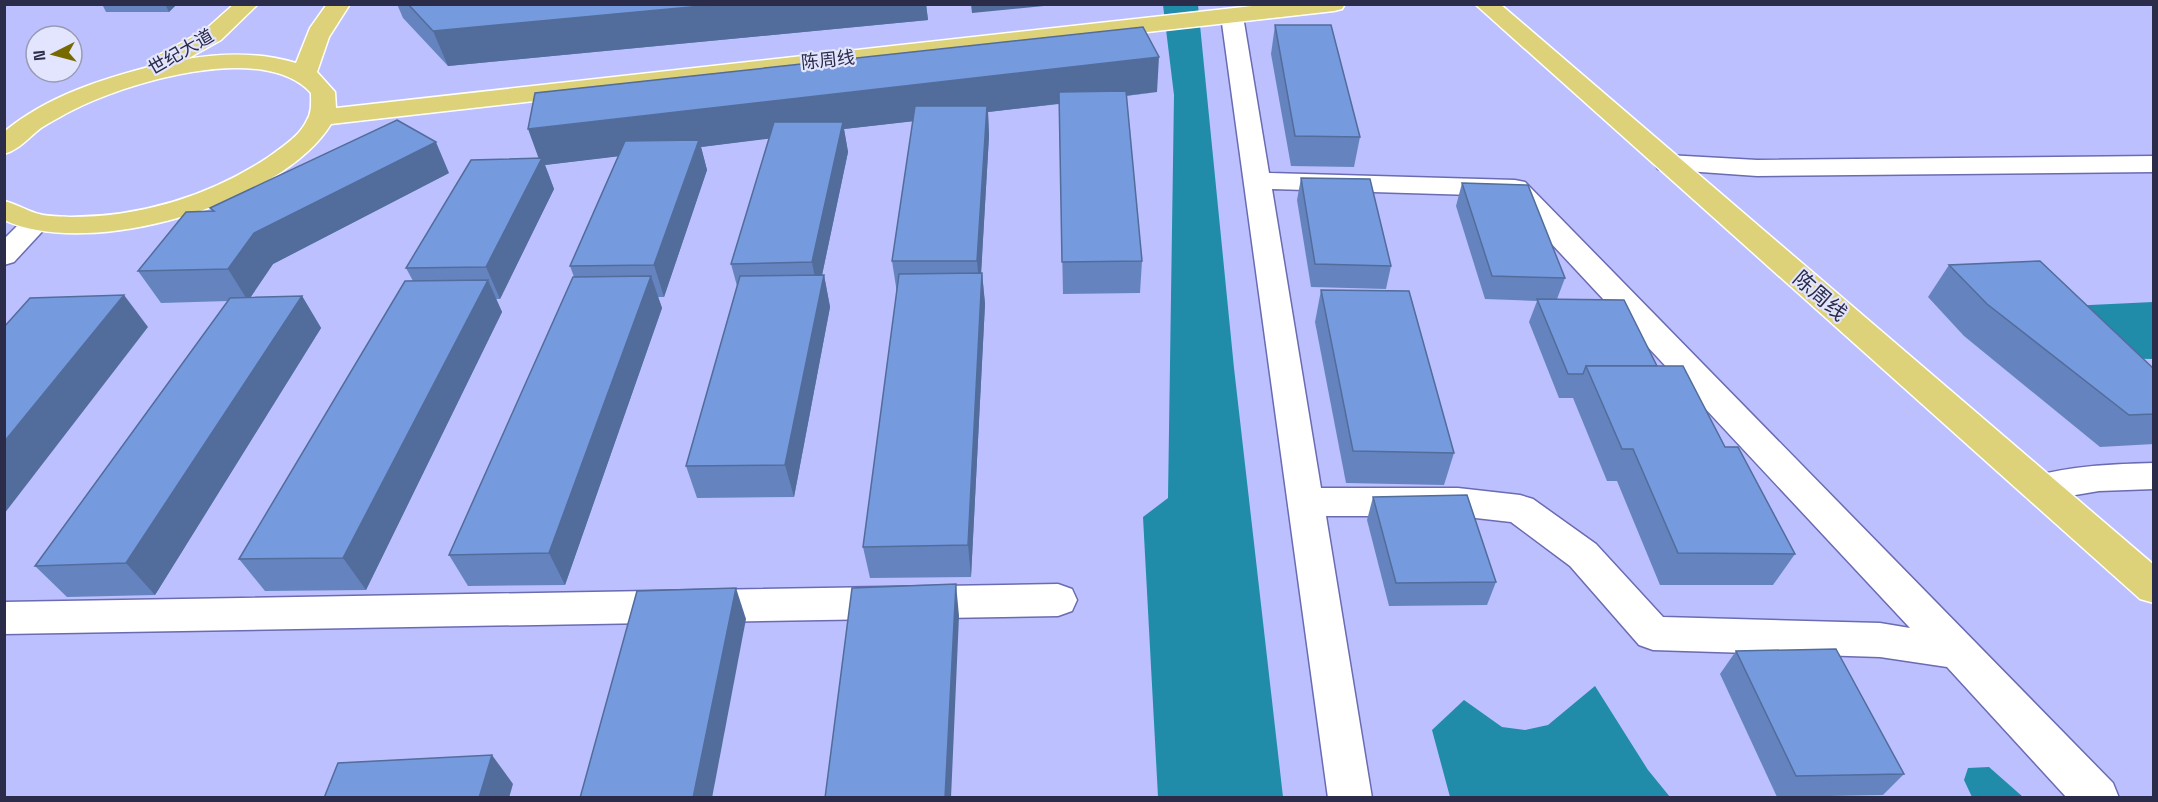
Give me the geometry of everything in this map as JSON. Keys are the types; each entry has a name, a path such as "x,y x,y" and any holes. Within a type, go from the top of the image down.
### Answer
{"main road":[{"name":"世纪大道","path":"141,74 213,35 247,4"},
{"path":"305,74 314,42 325,20 339,4"},
{"name":"陈周线","path":"322,117 1334,4"},
{"name":"陈周线","path":"1486,4 2154,588"},
{"path":"4,146 35,120 85,94 141,74 206,62 263,62 305,74 323,92 322,117 303,144 266,172 213,197 151,216 89,225 37,222 4,210"}],"street":[{"path":"1232,16 1350,798"},
{"path":"1667,163 1757,168 2154,164"},
{"path":"1257,181 1515,188 2097,798"},
{"path":"4,256 37,222"},
{"path":"2040,488 2099,478 2154,476"},
{"path":"1305,502 1458,502 1520,509 1583,555 1653,633 1880,640 1958,652"},
{"path":"4,618 1058,600"}],"water":[{"path":"1163,5 1198,5 1234,368 1283,797 1158,797 1143,517 1168,498 1174,95"},
{"path":"2153,302 2153,359 2102,358 2048,307"},
{"path":"1595,686 1648,770 1670,797 1450,797 1432,730 1464,700 1502,727 1525,730 1548,725"},
{"path":"1989,767 2023,797 1972,797 1964,780 1968,768"}],"building":[{"path":"408,4 723,4 433,31"},
{"path":"1275,25 1331,25 1360,137 1295,136"},
{"path":"1143,27 1159,57 528,129 535,93"},
{"path":"1126,91 1142,261 1062,262 1059,92"},
{"path":"915,106 987,106 977,261 892,261"},
{"path":"397,120 436,142 254,233 228,269 138,271 186,212 214,211 210,208"},
{"path":"774,122 843,122 812,262 731,264"},
{"path":"699,140 654,265 570,266 625,141"},
{"path":"542,158 486,267 406,268 471,160"},
{"path":"1301,178 1370,179 1391,266 1315,264"},
{"path":"1462,183 1528,185 1565,278 1492,276"},
{"path":"2040,261 2154,369 2154,414 2129,415 1987,304 1949,265"},
{"path":"982,273 968,545 863,547 899,274"},
{"path":"824,275 785,465 686,466 740,276"},
{"path":"651,276 549,553 449,555 573,277"},
{"path":"488,280 343,558 239,559 405,281"},
{"path":"1321,290 1409,291 1454,453 1353,451"},
{"path":"124,295 4,442 4,327 30,298"},
{"path":"302,296 126,563 35,566 230,298"},
{"path":"1537,299 1624,300 1657,366 1586,366 1583,374 1568,374"},
{"path":"1586,366 1683,366 1725,447 1738,447 1795,554 1678,553 1633,449 1622,449"},
{"path":"1467,495 1496,582 1396,583 1373,497"},
{"path":"956,584 945,798 825,798 852,588"},
{"path":"736,588 693,798 580,798 637,591"},
{"path":"1836,649 1904,774 1796,776 1736,651"},
{"path":"492,755 479,798 324,798 338,763"}]}
